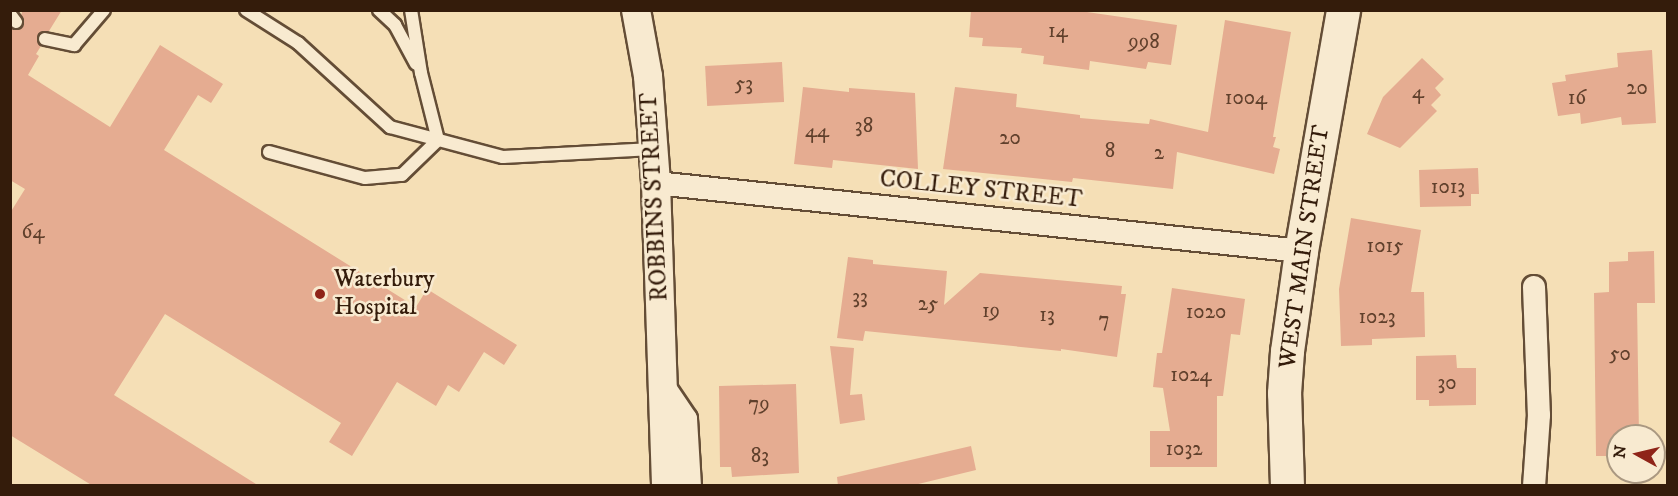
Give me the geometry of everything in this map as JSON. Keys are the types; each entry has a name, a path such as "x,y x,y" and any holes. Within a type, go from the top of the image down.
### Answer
{"main road":[{"name":"WEST MAIN STREET","path":"1287,486 1285,382 1301,251 1343,10"}],"street":[{"name":"ROBBINS STREET","path":"636,10 647,65 656,183 666,486"},
{"name":"COLLEY STREET","path":"656,183 1301,251"},
{"path":"1533,287 1539,415 1534,486"},
{"path":"663,385 686,419 690,486"}],"lane":[{"path":"45,39 74,45 105,10"},
{"path":"246,10 298,43 390,127 503,157 653,149"},
{"path":"380,10 394,24 421,73"},
{"path":"411,10 421,73 438,140"},
{"path":"269,152 365,178 383,177 402,175 438,140"}],"building":[{"path":"23,10 62,10 49,31 39,34 37,41 41,46 36,54 39,56 28,75 110,127 160,45 223,84 211,103 198,95 164,150 416,307 427,289 517,345 504,365 484,352 459,392 448,385 436,406 397,382 352,456 329,442 341,423 165,314 114,395 259,486 93,486 10,435 10,213 25,189 10,180 10,33 12,29 18,30 23,26 21,15"},
{"path":"971,10 1073,10 1177,25 1171,65 1148,62 1146,69 1090,61 1089,70 1043,64 1044,56 1021,53 1022,48 982,46 983,38 969,37"},
{"path":"1225,20 1291,32 1273,137 1276,137 1273,147 1280,149 1274,174 1177,152 1173,189 1073,178 1072,182 943,169 955,87 1017,94 1016,107 1080,115 1080,118 1149,124 1150,119 1208,132"},
{"path":"1652,50 1656,123 1622,125 1621,117 1581,124 1580,113 1558,116 1552,83 1566,81 1565,75 1618,67 1617,53"},
{"path":"1422,58 1444,79 1435,88 1441,95 1431,105 1437,111 1400,148 1367,134 1383,97"},
{"path":"782,62 784,102 707,106 705,66"},
{"path":"803,87 849,92 849,88 915,93 918,169 833,160 832,168 794,164"},
{"path":"1478,168 1479,194 1471,194 1471,206 1420,207 1419,170"},
{"path":"1351,218 1421,230 1411,292 1424,292 1425,337 1372,339 1372,345 1341,346 1339,289"},
{"path":"1654,251 1655,303 1637,303 1639,424 1606,424 1606,456 1596,456 1594,293 1609,292 1609,262 1628,261 1628,252"},
{"path":"848,257 873,260 873,264 947,271 944,305 980,273 1122,286 1121,294 1126,294 1117,357 1061,349 1061,351 865,331 863,341 837,338"},
{"path":"1172,288 1245,299 1240,335 1231,334 1223,396 1217,396 1217,467 1150,467 1150,431 1170,431 1163,388 1153,387 1157,353 1162,353"},
{"path":"830,346 854,348 850,395 862,394 865,420 840,424"},
{"path":"1456,355 1457,368 1476,368 1476,405 1429,406 1429,400 1416,400 1416,356"},
{"path":"796,384 799,473 732,477 731,467 720,467 719,386"},
{"path":"971,446 976,470 910,486 838,486 837,477"}],"place":[{"name":"Waterbury Hospital","path":"320,294"}]}
